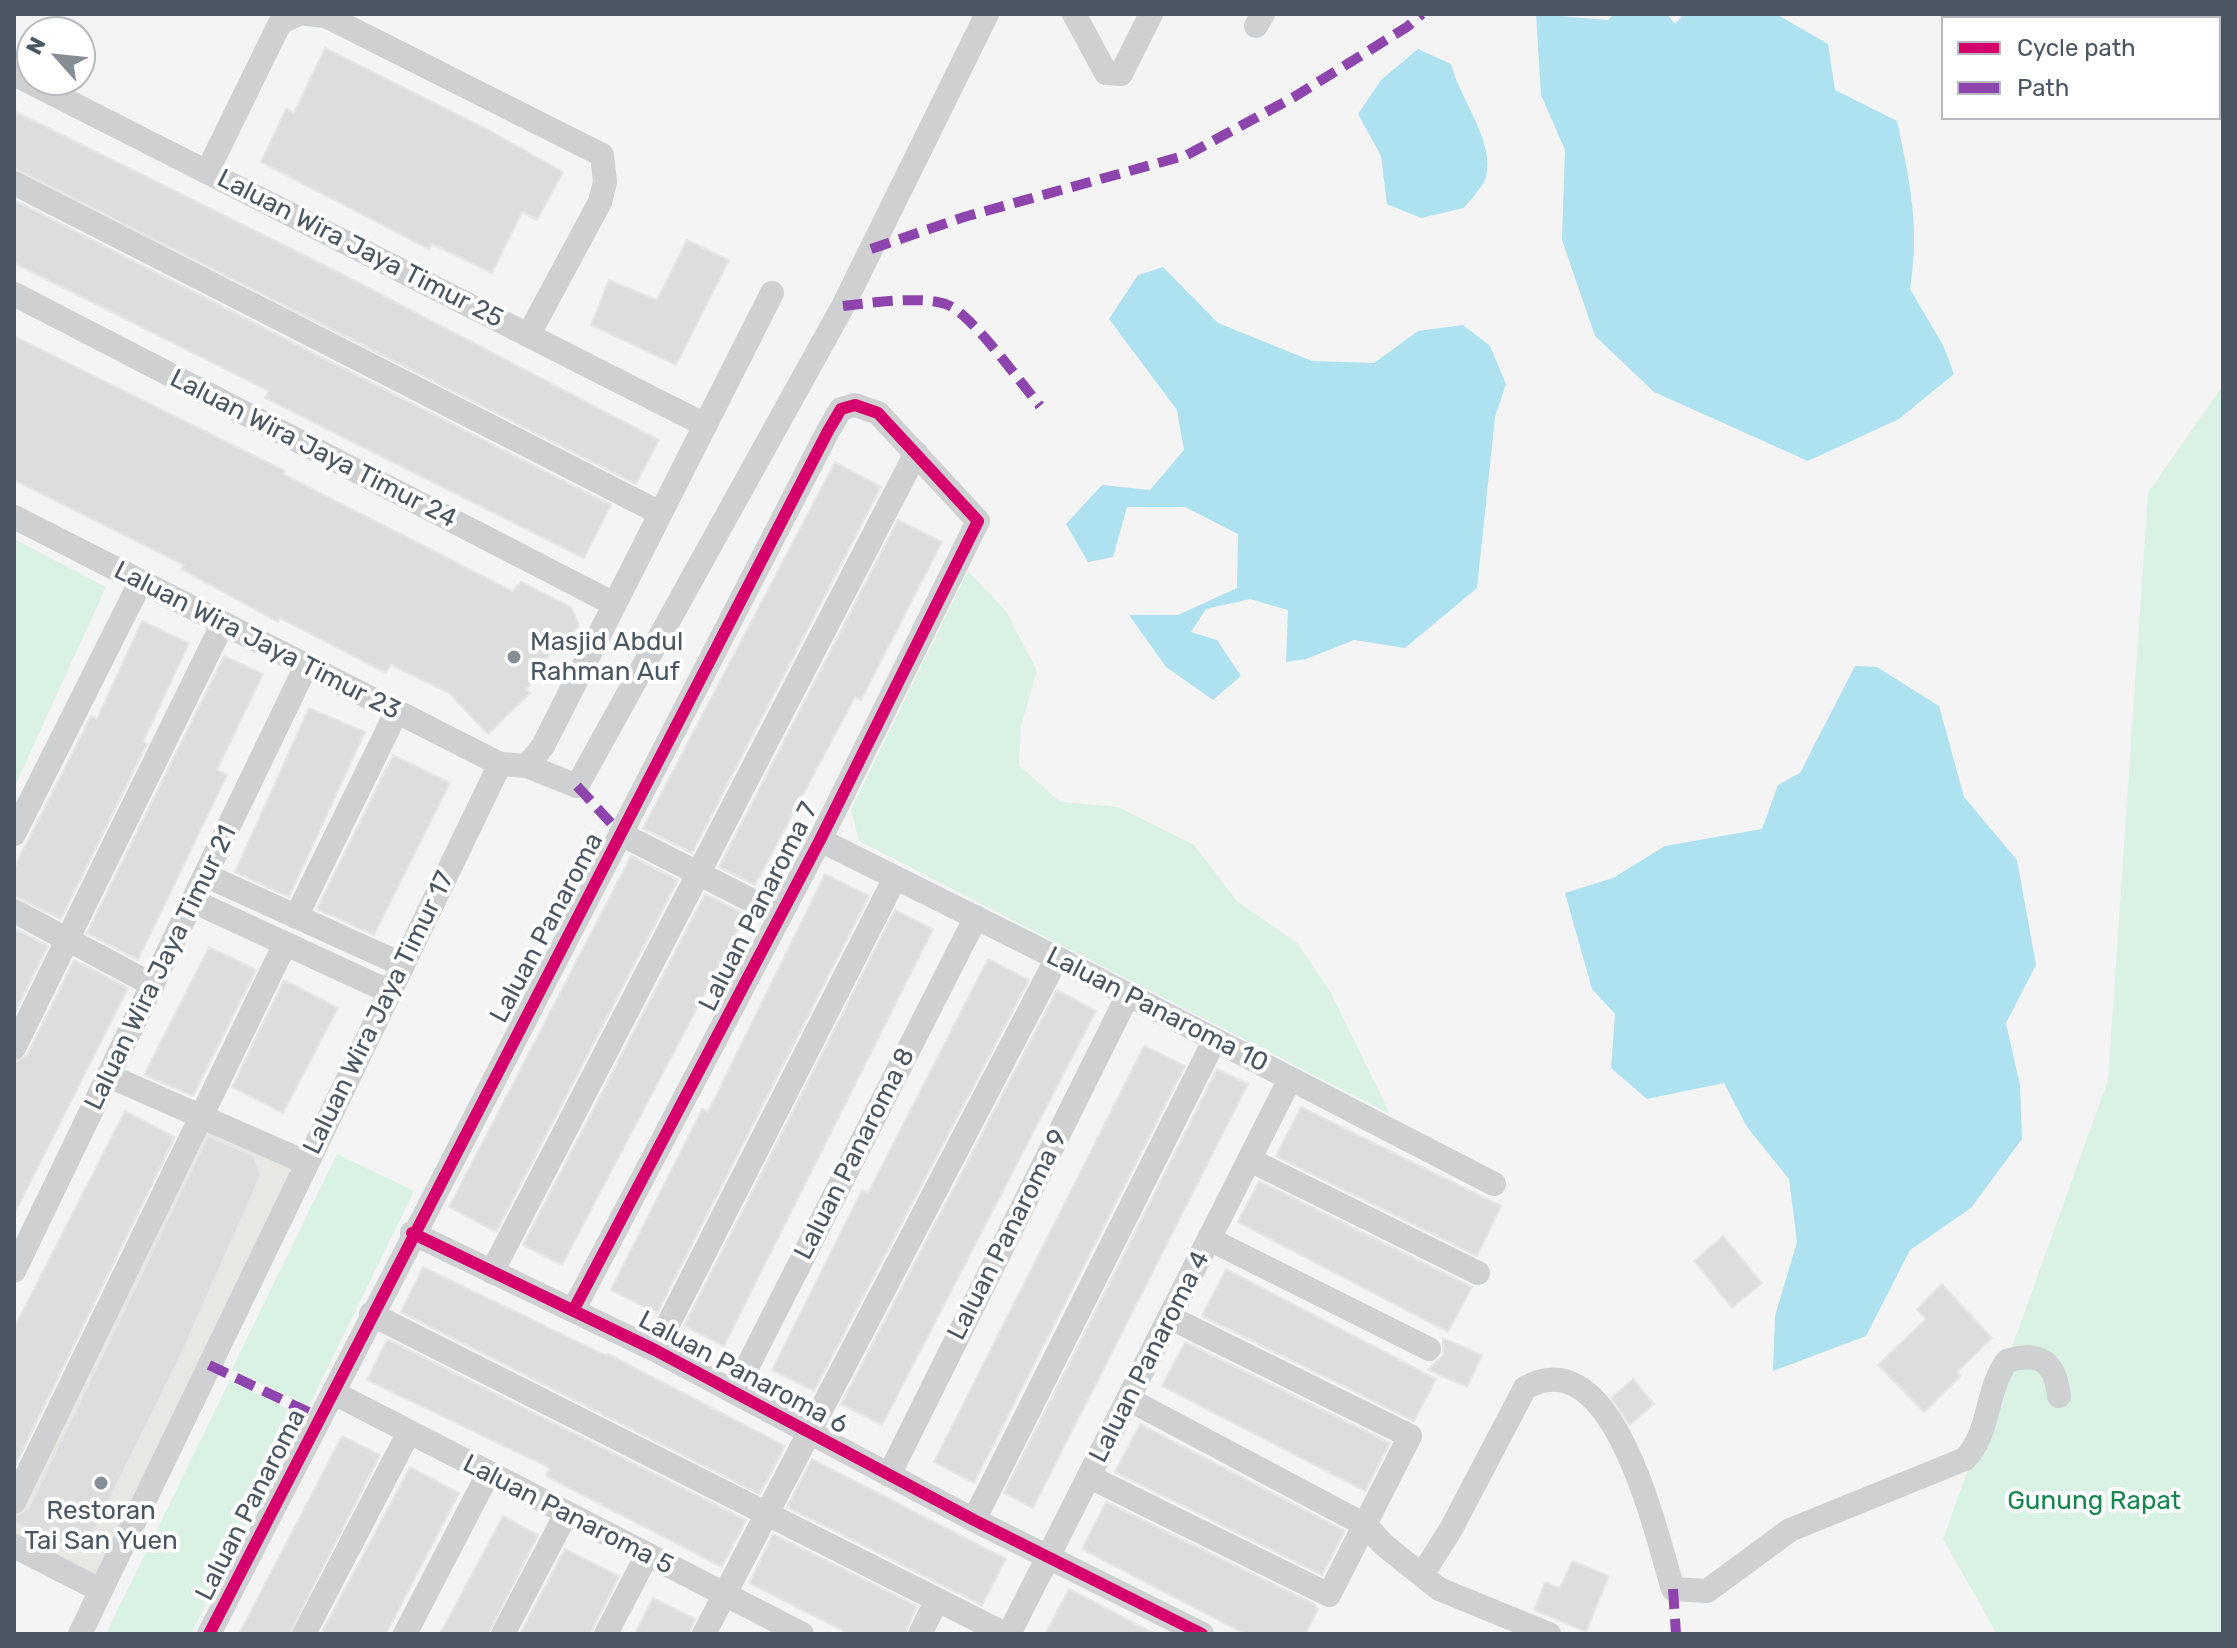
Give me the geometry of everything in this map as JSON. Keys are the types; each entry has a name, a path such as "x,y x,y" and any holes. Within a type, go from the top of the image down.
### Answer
{"street":[{"path":"207,172 280,23 299,14"},
{"path":"307,14 326,16 602,155 605,182 600,202 529,334"},
{"path":"500,764 527,766 577,786 843,306 987,14"},
{"path":"1074,14 1106,73 1121,74 1151,14"},
{"name":"Laluan Wira Jaya Timur 25","path":"15,76 705,425"},
{"path":"14,183 660,513"},
{"path":"527,766 543,746 612,603 772,293"},
{"name":"Laluan Wira Jaya Timur 24","path":"14,294 612,603"},
{"name":"Laluan Panaroma","path":"209,1634 334,1393 412,1233 841,409 855,405 878,413 978,521"},
{"path":"492,1272 916,453"},
{"name":"Laluan Wira Jaya Timur 23","path":"14,517 500,764"},
{"name":"Laluan Panaroma 7","path":"574,1309 820,840 978,521"},
{"path":"14,833 140,583"},
{"path":"14,1048 223,623"},
{"name":"Laluan Wira Jaya Timur 21","path":"14,1271 307,664"},
{"path":"296,917 397,711"},
{"name":"Laluan Wira Jaya Timur 17","path":"80,1634 500,764"},
{"path":"621,834 780,915"},
{"name":"Laluan Panaroma 10","path":"820,840 1057,958 1494,1184"},
{"path":"205,875 403,965"},
{"path":"655,1350 895,878"},
{"path":"193,901 284,946 390,992"},
{"path":"14,911 153,985"},
{"name":"Laluan Panaroma 8","path":"735,1391 976,917"},
{"path":"14,1502 284,946"},
{"path":"704,1634 1057,958"},
{"name":"Laluan Panaroma 9","path":"889,1475 1128,995"},
{"path":"974,1520 1214,1041"},
{"path":"109,1076 307,1163"},
{"name":"Laluan Panaroma 4","path":"1007,1634 1130,1400 1290,1079"},
{"path":"1250,1160 1478,1273"},
{"name":"Laluan Panaroma 6","path":"412,1233 655,1350 974,1520 1202,1634"},
{"path":"1209,1239 1429,1349"},
{"path":"371,1314 1007,1634"},
{"path":"1090,1477 1329,1595 1410,1436 1169,1317"},
{"path":"1422,1575 1451,1529 1525,1388 1540,1379 1562,1379 1609,1416 1623,1439 1673,1589 1691,1592 1707,1591 1721,1584 1790,1530 1965,1459 1979,1445 1994,1388 2007,1361 2036,1358 2049,1365 2057,1377 2059,1396"},
{"name":"Laluan Panaroma 5","path":"334,1393 802,1634"},
{"path":"1130,1400 1365,1525 1439,1589 1496,1624 1549,1634"},
{"path":"304,1634 409,1432"},
{"path":"405,1634 488,1474"},
{"path":"503,1634 566,1514"},
{"path":"14,1546 100,1590"},
{"path":"606,1634 647,1555"},
{"path":"920,1634 937,1600"}],"shaded area":[{"path":"199,1117 310,1166 98,1591 14,1547 14,1497"}],"green space":[{"name":"Gunung Rapat","path":"2223,385 2223,1634 1997,1634 1943,1539 2108,1080 2148,493"},
{"path":"14,539 106,587 14,788"},
{"path":"968,571 1006,611 1037,671 1021,725 1019,765 1060,802 1118,807 1194,845 1237,901 1298,944 1331,993 1390,1114 859,841 851,810"},
{"path":"337,1154 414,1191 309,1406 232,1369"},
{"path":"230,1380 301,1416 191,1634 106,1634"}],"water":[{"path":"1536,14 1608,20 1614,14 1667,14 1675,24 1684,14 1776,14 1828,44 1835,90 1897,121 1914,225 1910,289 1943,345 1954,374 1899,419 1808,461 1654,392 1595,336 1562,240 1565,150 1541,95"},
{"path":"1418,49 1451,64 1481,134 1487,163 1484,181 1464,208 1421,218 1387,204 1381,156 1358,114 1381,80"},
{"path":"1163,267 1218,323 1312,361 1374,363 1418,331 1463,325 1490,346 1506,384 1495,417 1477,588 1405,648 1354,640 1306,659 1286,662 1288,610 1250,599 1206,609 1191,632 1217,640 1241,676 1213,700 1166,667 1129,615 1178,615 1237,588 1238,534 1185,507 1127,507 1113,557 1088,562 1066,524 1102,485 1150,490 1184,450 1177,410 1109,319 1138,275"},
{"path":"1855,666 1877,667 1939,706 1964,797 2017,860 2036,965 2006,1023 2020,1085 2022,1139 1971,1208 1910,1250 1866,1336 1773,1371 1775,1316 1797,1242 1789,1179 1747,1127 1724,1083 1647,1099 1611,1068 1615,1014 1592,989 1565,893 1613,878 1665,846 1762,829 1778,785 1800,773"}],"building":[{"path":"325,48 492,132 563,172 537,220 522,212 492,273 432,244 429,249 261,162 286,109 294,113"},
{"path":"14,111 336,271 659,440 636,484 14,168"},
{"path":"14,200 611,505 584,558 265,398 269,391 14,263"},
{"path":"687,240 729,260 676,365 591,325 609,280 657,300"},
{"path":"14,336 285,471 283,474 512,591 521,582 571,607 579,626 538,666 544,672 526,689 530,693 488,734 449,693 391,665 386,673 280,618 278,622 181,569 184,565 14,480"},
{"path":"835,462 881,487 692,853 643,828"},
{"path":"898,520 942,542 861,700 855,697 755,885 719,867"},
{"path":"142,621 189,643 143,742 147,744 61,919 14,896 14,868 91,716 97,719"},
{"path":"224,656 263,674 217,770 227,775 138,960 87,933"},
{"path":"309,708 365,732 289,897 235,872"},
{"path":"393,755 450,783 374,935 317,909"},
{"path":"631,856 678,880 496,1232 449,1207"},
{"path":"825,874 869,896 657,1313 611,1290 702,1109 708,1112"},
{"path":"705,894 746,915 562,1265 523,1245"},
{"path":"895,910 933,929 724,1346 684,1326"},
{"path":"14,928 48,946 14,1014"},
{"path":"209,947 256,970 193,1096 144,1075"},
{"path":"988,959 1029,980 814,1391 772,1370 862,1190 868,1193"},
{"path":"74,960 128,988 14,1215 14,1063 27,1055"},
{"path":"284,980 338,1008 283,1113 232,1087"},
{"path":"1057,990 1096,1011 882,1425 841,1404"},
{"path":"1144,1046 1185,1066 974,1483 934,1462"},
{"path":"1217,1069 1248,1084 1033,1508 1004,1493"},
{"path":"1301,1107 1501,1206 1477,1256 1276,1156"},
{"path":"125,1111 175,1137 14,1468 14,1328"},
{"path":"208,1136 254,1156 261,1175 182,1353 89,1541 65,1546 14,1522 14,1517 28,1509"},
{"path":"1259,1181 1472,1287 1448,1332 1238,1222"},
{"path":"1723,1236 1762,1283 1732,1308 1694,1261"},
{"path":"423,1267 608,1354 785,1446 760,1494 401,1312"},
{"path":"1226,1269 1436,1379 1414,1421 1202,1316"},
{"path":"1942,1284 1992,1338 1957,1372 1961,1376 1924,1412 1878,1365 1926,1319 1917,1309"},
{"path":"1443,1338 1482,1355 1467,1387 1428,1370 1443,1355"},
{"path":"387,1339 746,1520 722,1567 546,1476 550,1468 367,1380"},
{"path":"1185,1342 1390,1443 1365,1491 1162,1386"},
{"path":"1633,1379 1654,1404 1630,1425 1611,1398"},
{"path":"1140,1424 1345,1531 1322,1575 1115,1472"},
{"path":"342,1436 380,1455 289,1634 239,1634"},
{"path":"812,1459 1006,1559 982,1605 787,1507"},
{"path":"410,1467 459,1493 386,1634 321,1634"},
{"path":"1106,1502 1314,1604 1318,1609 1305,1634 1245,1634 1082,1549"},
{"path":"503,1516 538,1535 488,1634 440,1634"},
{"path":"773,1534 917,1606 905,1634 850,1634 749,1583"},
{"path":"565,1549 619,1576 590,1634 520,1634"},
{"path":"1572,1561 1609,1576 1586,1632 1534,1610 1545,1582 1560,1588"},
{"path":"1069,1589 1155,1634 1045,1634"},
{"path":"653,1598 695,1619 689,1634 635,1634"}],"marked path":[{"path":"871,249 964,217 1187,155 1294,97 1407,27 1422,14"},
{"path":"2006,14 2010,16"},
{"path":"2099,16 2103,14"},
{"path":"843,306 912,300 948,305 983,335 1040,406"},
{"path":"577,786 621,834"},
{"path":"209,1365 321,1418"},
{"path":"1673,1589 1676,1634"}],"cycle path":[{"path":"209,1634 828,431 841,409 855,405 878,413 978,521 820,840 574,1309"},
{"path":"412,1233 655,1350 974,1520 1202,1634"}],"place":[{"name":"Masjid Abdul Rahman Auf","path":"514,657"},
{"name":"Restoran Tai San Yuen","path":"101,1483"}]}
